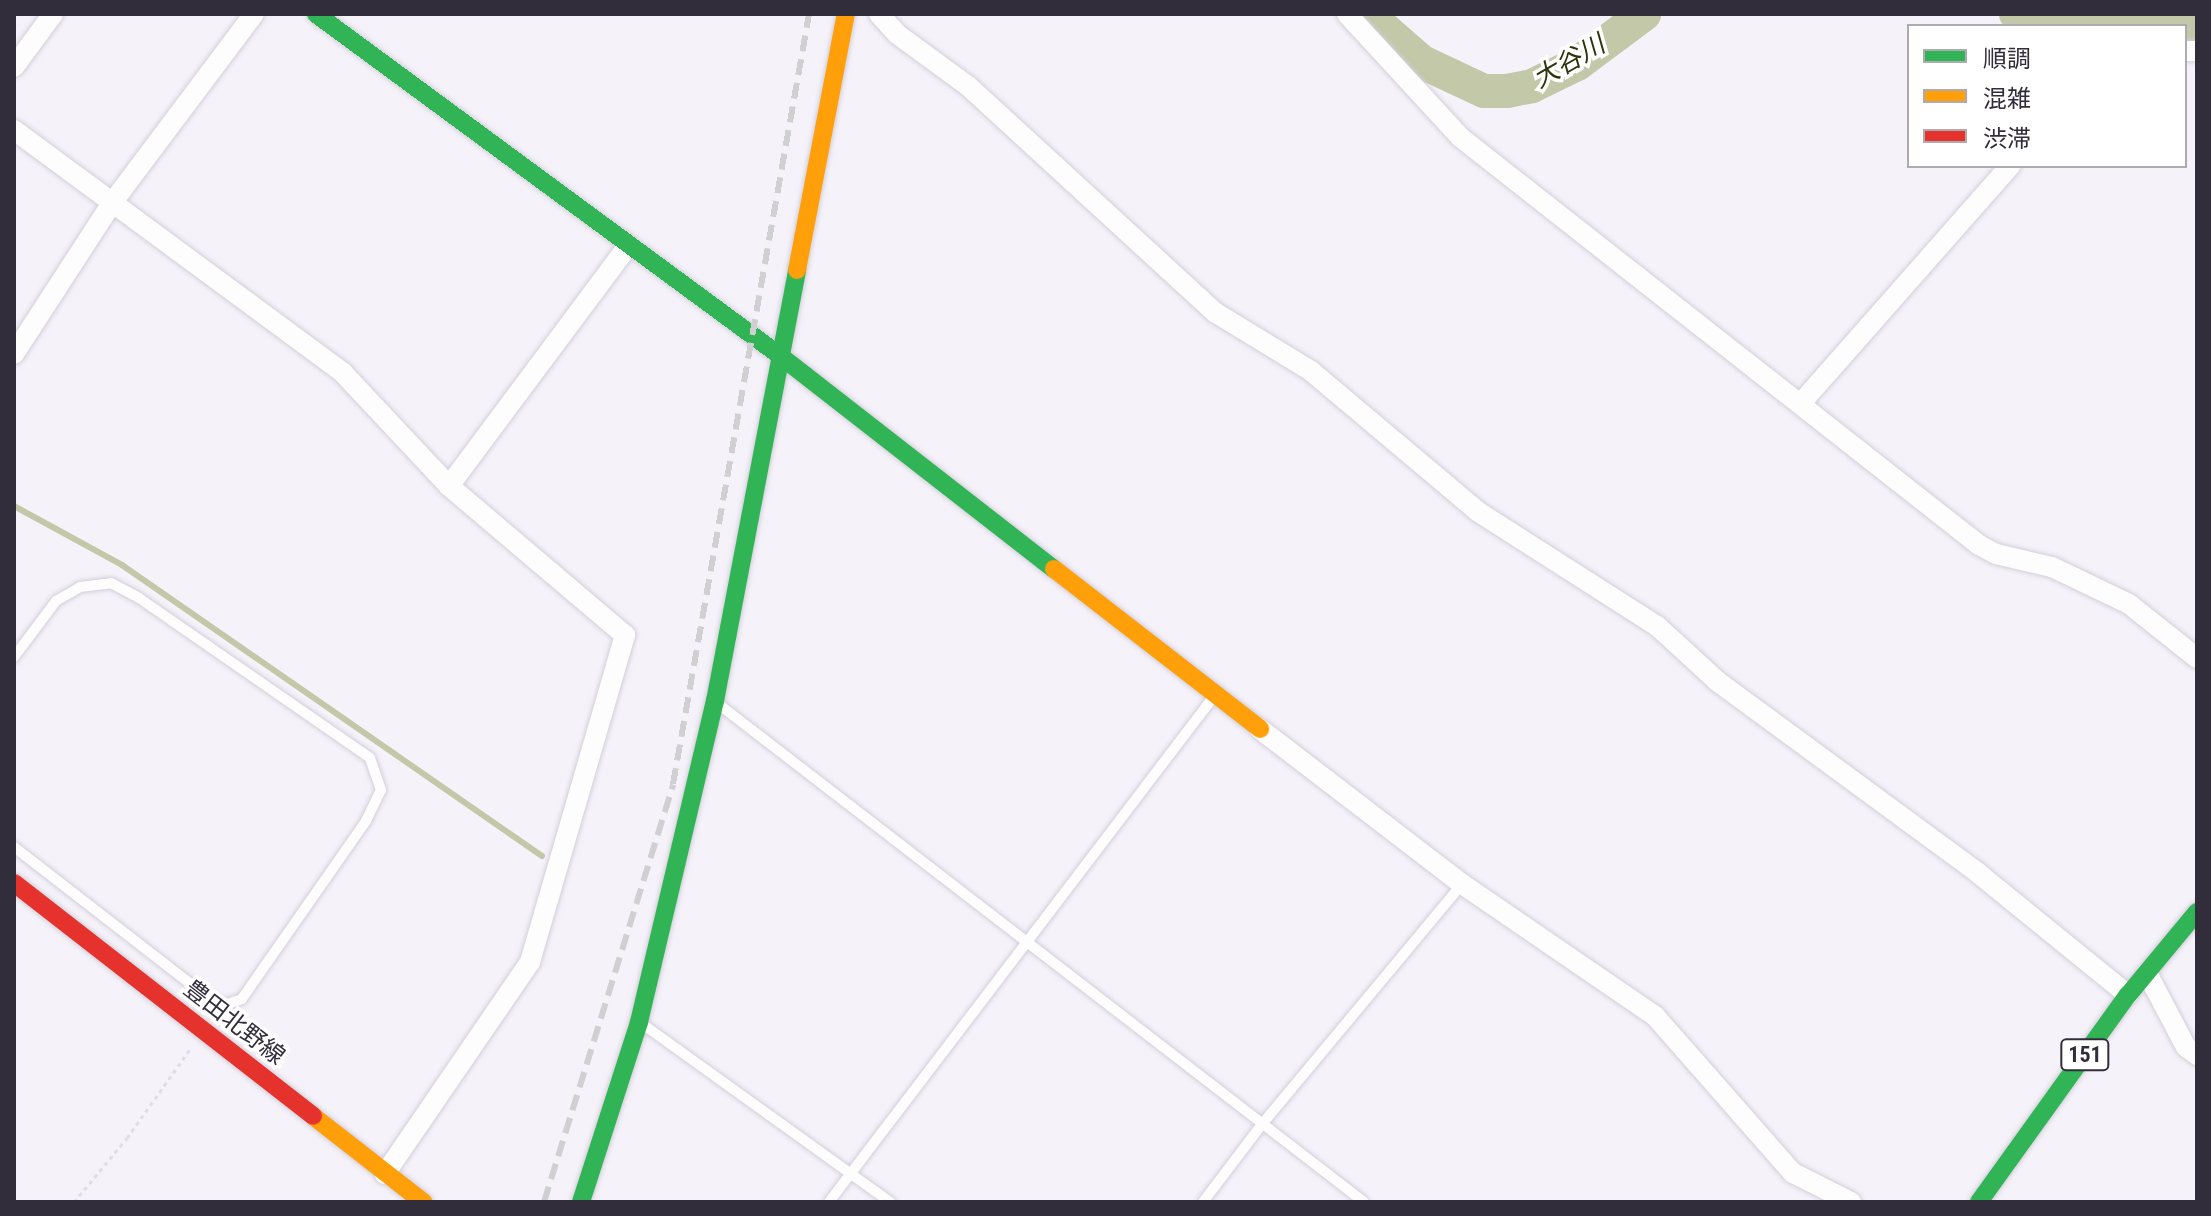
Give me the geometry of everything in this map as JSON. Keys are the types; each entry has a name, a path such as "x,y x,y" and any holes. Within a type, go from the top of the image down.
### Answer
{"street":[{"path":"14,67 53,14"},
{"path":"14,354 112,203 254,14"},
{"path":"316,14 779,355 1462,884 1655,1016 1793,1173 1851,1202"},
{"path":"581,1202 639,1022 715,701 846,14"},
{"path":"879,14 897,34 968,86 1216,313 1311,371 1477,511 1657,626 1717,681 1978,873 2128,995"},
{"path":"1347,14 1460,137 1802,402 1979,545 1996,554 2052,567 2129,604 2197,658"},
{"path":"14,130 343,373 449,486 625,635 530,962 385,1174"},
{"path":"1802,402 2008,168"},
{"path":"449,486 628,246"},
{"name":"豊田北野線","path":"14,883 423,1202"},
{"name":"151","path":"1979,1202 2128,995 2148,975 2197,912"},
{"path":"2148,975 2186,1047 2197,1055"}],"lane":[{"path":"14,657 56,601 80,587 111,583 139,598 370,758 381,790 366,821 242,999 225,1005 201,992 14,847"},
{"path":"829,1202 1216,693"},
{"path":"715,701 1030,941 1364,1202"},
{"path":"1203,1202 1263,1123 1462,884"},
{"path":"639,1022 890,1202"}],"path":[{"path":"74,1202 127,1138 204,1029"}],"waterway":[{"name":"大谷川","path":"1367,14 1422,62 1484,91 1532,86 1577,64 1644,14"},
{"name":"大谷川","path":"2016,14 2126,24"},
{"name":"大谷川","path":"2187,24 2197,24"},
{"path":"14,506 122,565 542,856"}],"railway":[{"path":"544,1202 673,784 809,14"}],"traffic: fast":[{"path":"316,14 779,355 1054,569"},
{"path":"581,1202 639,1022 715,701 797,270"},
{"path":"1979,1202 2128,995 2197,912"}],"traffic: slow":[{"path":"797,270 846,14"},
{"path":"1054,569 1260,729"},
{"path":"313,1116 423,1202"}],"traffic: jam":[{"path":"14,883 313,1116"}]}
